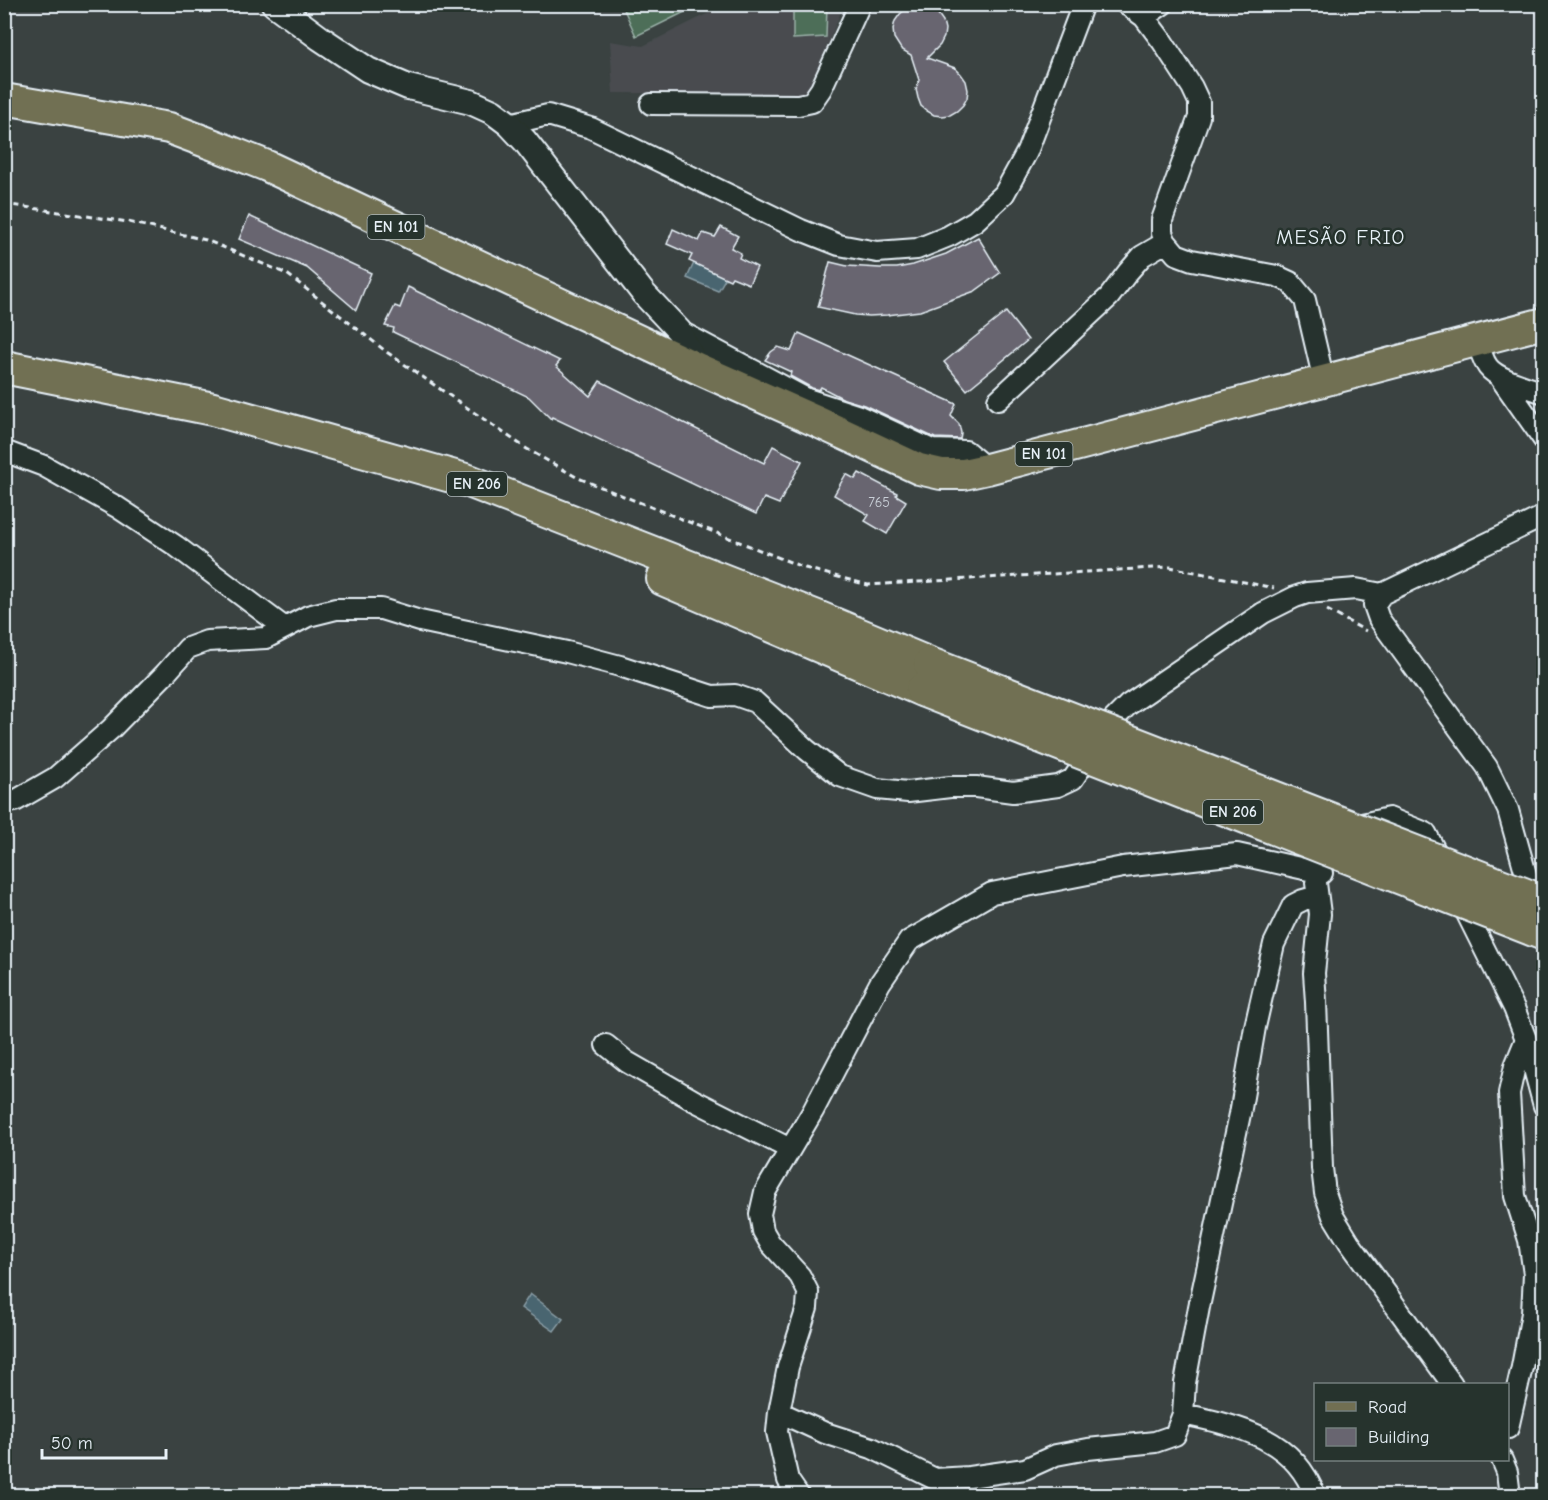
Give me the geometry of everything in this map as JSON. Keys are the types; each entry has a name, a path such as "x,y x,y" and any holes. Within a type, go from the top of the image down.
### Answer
{"highway":[{"name":"EN 206","path":"4,367 213,409 469,481 806,613 926,677 1542,942"},
{"name":"EN 206","path":"4,380 232,423 398,473 926,677 1544,902"}],"main road":[{"name":"EN 101","path":"4,99 169,128 267,166 647,334 697,368 919,469 941,474 964,474 987,470 1544,322"}],"street":[{"path":"274,4 368,70 408,87 471,102 493,112 509,124 525,141 644,294 680,331 807,399 858,416 932,450 966,451 987,470"},
{"path":"651,104 798,105 812,102 821,89 860,4"},
{"path":"509,124 548,115 591,128 801,230 839,245 877,252 917,249 949,236 975,221 1004,194 1027,152 1083,4"},
{"path":"1126,4 1144,17 1162,41 1199,102 1199,117 1162,220 1162,233 1166,242 1176,254 1192,260 1277,276 1290,282 1305,300 1324,381"},
{"path":"1144,17 1162,4"},
{"path":"998,400 1109,297 1142,256 1166,242"},
{"path":"644,294 647,334 680,331"},
{"path":"680,331 697,368"},
{"path":"1478,340 1489,368 1499,376 1544,440"},
{"path":"1499,376 1544,393"},
{"path":"4,451 45,465 117,507 176,546 285,628"},
{"path":"1542,942 1508,810 1487,767 1379,619 1374,605 1382,594 1544,516"},
{"path":"4,804 15,801 55,778 111,729 188,648 207,641 266,638 308,616 336,609 381,609 420,621 588,657 712,696 735,696 755,702 807,750 840,776 876,789 908,792 950,787 976,787 1013,792 1058,786 1073,779 1113,720 1128,705 1263,613 1307,593 1356,589 1382,594"},
{"path":"1451,1383 1349,1242 1334,1216 1325,1193 1314,973 1320,914 1316,882 1352,827 1389,818 1426,833 1514,1008 1526,1039 1544,1106"},
{"path":"799,1496 788,1480 777,1432 788,1367 807,1308 808,1292 800,1276 770,1243 763,1231 760,1214 765,1192 813,1112 880,983 909,941 992,893 1123,867 1238,854 1322,873"},
{"path":"779,1412 825,1433 872,1448 935,1479 1025,1469 1056,1455 1155,1442 1175,1435 1183,1414 1185,1383 1199,1306 1274,944 1293,905 1317,896"},
{"path":"1509,1424 1532,1313 1534,1274 1529,1240 1515,1196 1509,1093 1515,1066 1526,1039"},
{"path":"606,1045 627,1062 693,1100 790,1149"},
{"path":"1183,1414 1230,1424 1262,1437 1285,1451 1309,1480 1315,1496"},
{"path":"1502,1461 1507,1472 1510,1496"}],"path":[{"path":"4,204 128,222 206,240 287,274 388,353 527,449 578,478 805,568 868,585 1170,567 1273,588 1323,608 1372,635"},
{"path":"1542,942 1544,975"}],"shaded area":[{"path":"725,5 844,5 809,89 804,93 613,93 610,41 643,46"}],"green space":[{"path":"622,5 699,5 636,36"},
{"path":"793,5 827,5 826,37 793,39"}],"water":[{"path":"694,263 726,277 718,291 687,278"},
{"path":"530,1294 563,1319 554,1331 521,1308"}],"building":[{"path":"915,5 932,8 943,21 945,29 940,45 927,58 955,68 966,81 967,98 957,111 950,115 934,115 921,106 916,89 919,80 911,55 901,49 894,38 895,21 907,8"},
{"path":"249,216 371,273 356,310 307,268 239,239"},
{"path":"721,227 738,236 731,248 741,253 739,258 757,267 749,284 732,277 730,280 689,261 692,255 667,244 673,229 699,241 703,233 715,237"},
{"path":"978,237 1000,273 975,291 920,311 887,315 855,315 818,307 830,262 847,266 897,268 946,254"},
{"path":"408,287 560,361 556,366 590,396 600,381 764,463 773,446 802,461 779,504 764,498 756,514 552,417 551,419 529,397 393,332 394,328 385,326 395,306 400,308"},
{"path":"1006,312 1028,340 967,390 944,362"},
{"path":"799,333 956,404 951,416 959,424 960,439 935,438 821,387 819,390 812,388 790,376 791,372 765,360 778,347 791,351"},
{"path":"859,473 897,493 896,495 906,501 887,534 865,521 869,515 834,495 846,474 855,479"}],"district":[{"name":"MESÃO FRIO","path":"1341,237"}]}
